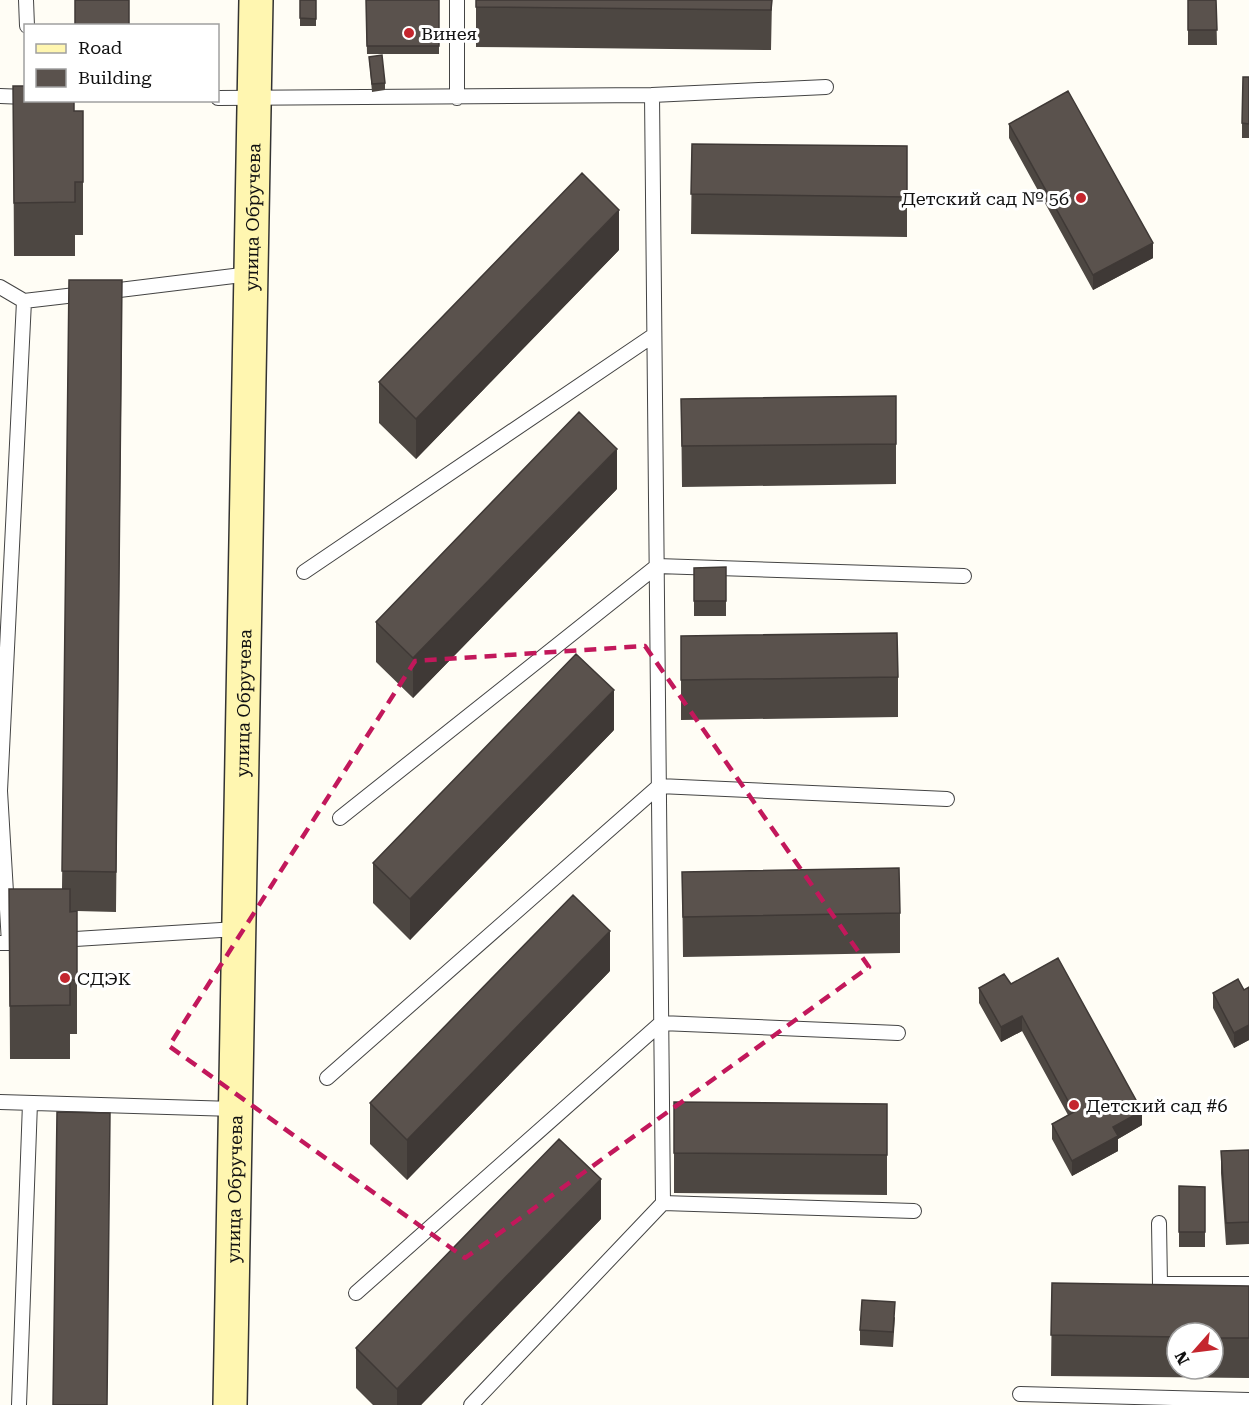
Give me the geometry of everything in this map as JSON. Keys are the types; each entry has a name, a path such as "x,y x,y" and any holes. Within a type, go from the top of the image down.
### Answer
{"main road":[{"name":"улица Обручева","path":"230,1405 237,929 256,0"}],"lane":[{"path":"26,0 27,24"},
{"path":"457,0 457,98"},
{"path":"219,98 457,98 652,94 826,87"},
{"path":"471,1405 663,1203 652,94"},
{"path":"0,96 24,97"},
{"path":"0,287 24,301 250,274"},
{"path":"10,942 0,791 24,301"},
{"path":"304,572 654,335"},
{"path":"340,818 657,566 964,576"},
{"path":"327,1078 659,786 947,799"},
{"path":"44,941 237,929"},
{"path":"356,1293 661,1023 898,1033"},
{"path":"0,1102 234,1109"},
{"path":"19,1405 30,1103"},
{"path":"663,1203 914,1210"},
{"path":"1159,1224 1160,1284 1249,1284"},
{"path":"1020,1394 1249,1400"}],"highlighted area":[{"path":"645,646 869,967 465,1258 169,1046 415,661"}],"building":[{"path":"75,0 129,0 129,24 75,24"},
{"path":"300,0 316,0 316,19 300,18"},
{"path":"366,0 439,0 439,46 367,46"},
{"path":"476,0 772,0 771,10 476,7"},
{"path":"1188,0 1216,0 1217,30 1188,30"},
{"path":"382,55 385,83 372,84 369,57"},
{"path":"1243,77 1249,77 1249,124 1242,123"},
{"path":"13,86 24,86 24,102 74,102 74,111 83,111 83,182 75,182 75,202 14,203"},
{"name":"Детский сад № 56","path":"1068,91 1153,243 1093,275 1009,124"},
{"path":"692,144 907,146 907,197 691,194"},
{"path":"582,173 619,210 416,419 379,382"},
{"path":"69,280 122,280 116,872 62,871"},
{"path":"896,396 896,444 682,446 681,399"},
{"path":"579,412 617,449 413,658 376,622"},
{"path":"726,567 726,601 694,601 694,568"},
{"path":"897,633 898,677 681,680 681,636"},
{"path":"576,654 614,690 410,899 373,863"},
{"path":"899,868 900,913 683,917 682,872"},
{"path":"9,889 70,889 70,912 77,911 77,980 70,980 70,1005 10,1006"},
{"path":"573,895 610,931 407,1140 370,1103"},
{"path":"1058,958 1142,1111 1113,1127 1118,1136 1072,1161 1052,1124 1074,1112 1022,1016 1001,1027 979,988 1004,974 1011,984"},
{"path":"1238,979 1244,990 1249,987 1249,1025 1234,1033 1213,993"},
{"path":"674,1102 887,1104 887,1155 674,1153"},
{"path":"57,1112 110,1113 107,1405 53,1405"},
{"path":"559,1139 601,1179 397,1389 356,1348"},
{"path":"1249,1150 1249,1222 1226,1223 1221,1151"},
{"path":"1179,1186 1205,1187 1205,1232 1179,1232"},
{"path":"1052,1283 1249,1286 1249,1338 1225,1338 1225,1321 1165,1321 1165,1337 1051,1335"},
{"path":"862,1300 895,1302 893,1332 860,1330"}],"place":[{"name":"Винея","path":"409,33"},
{"name":"Детский сад № 56","path":"1081,198"},
{"name":"СДЭК","path":"65,978"},
{"name":"Детский сад #6","path":"1074,1105"}]}
